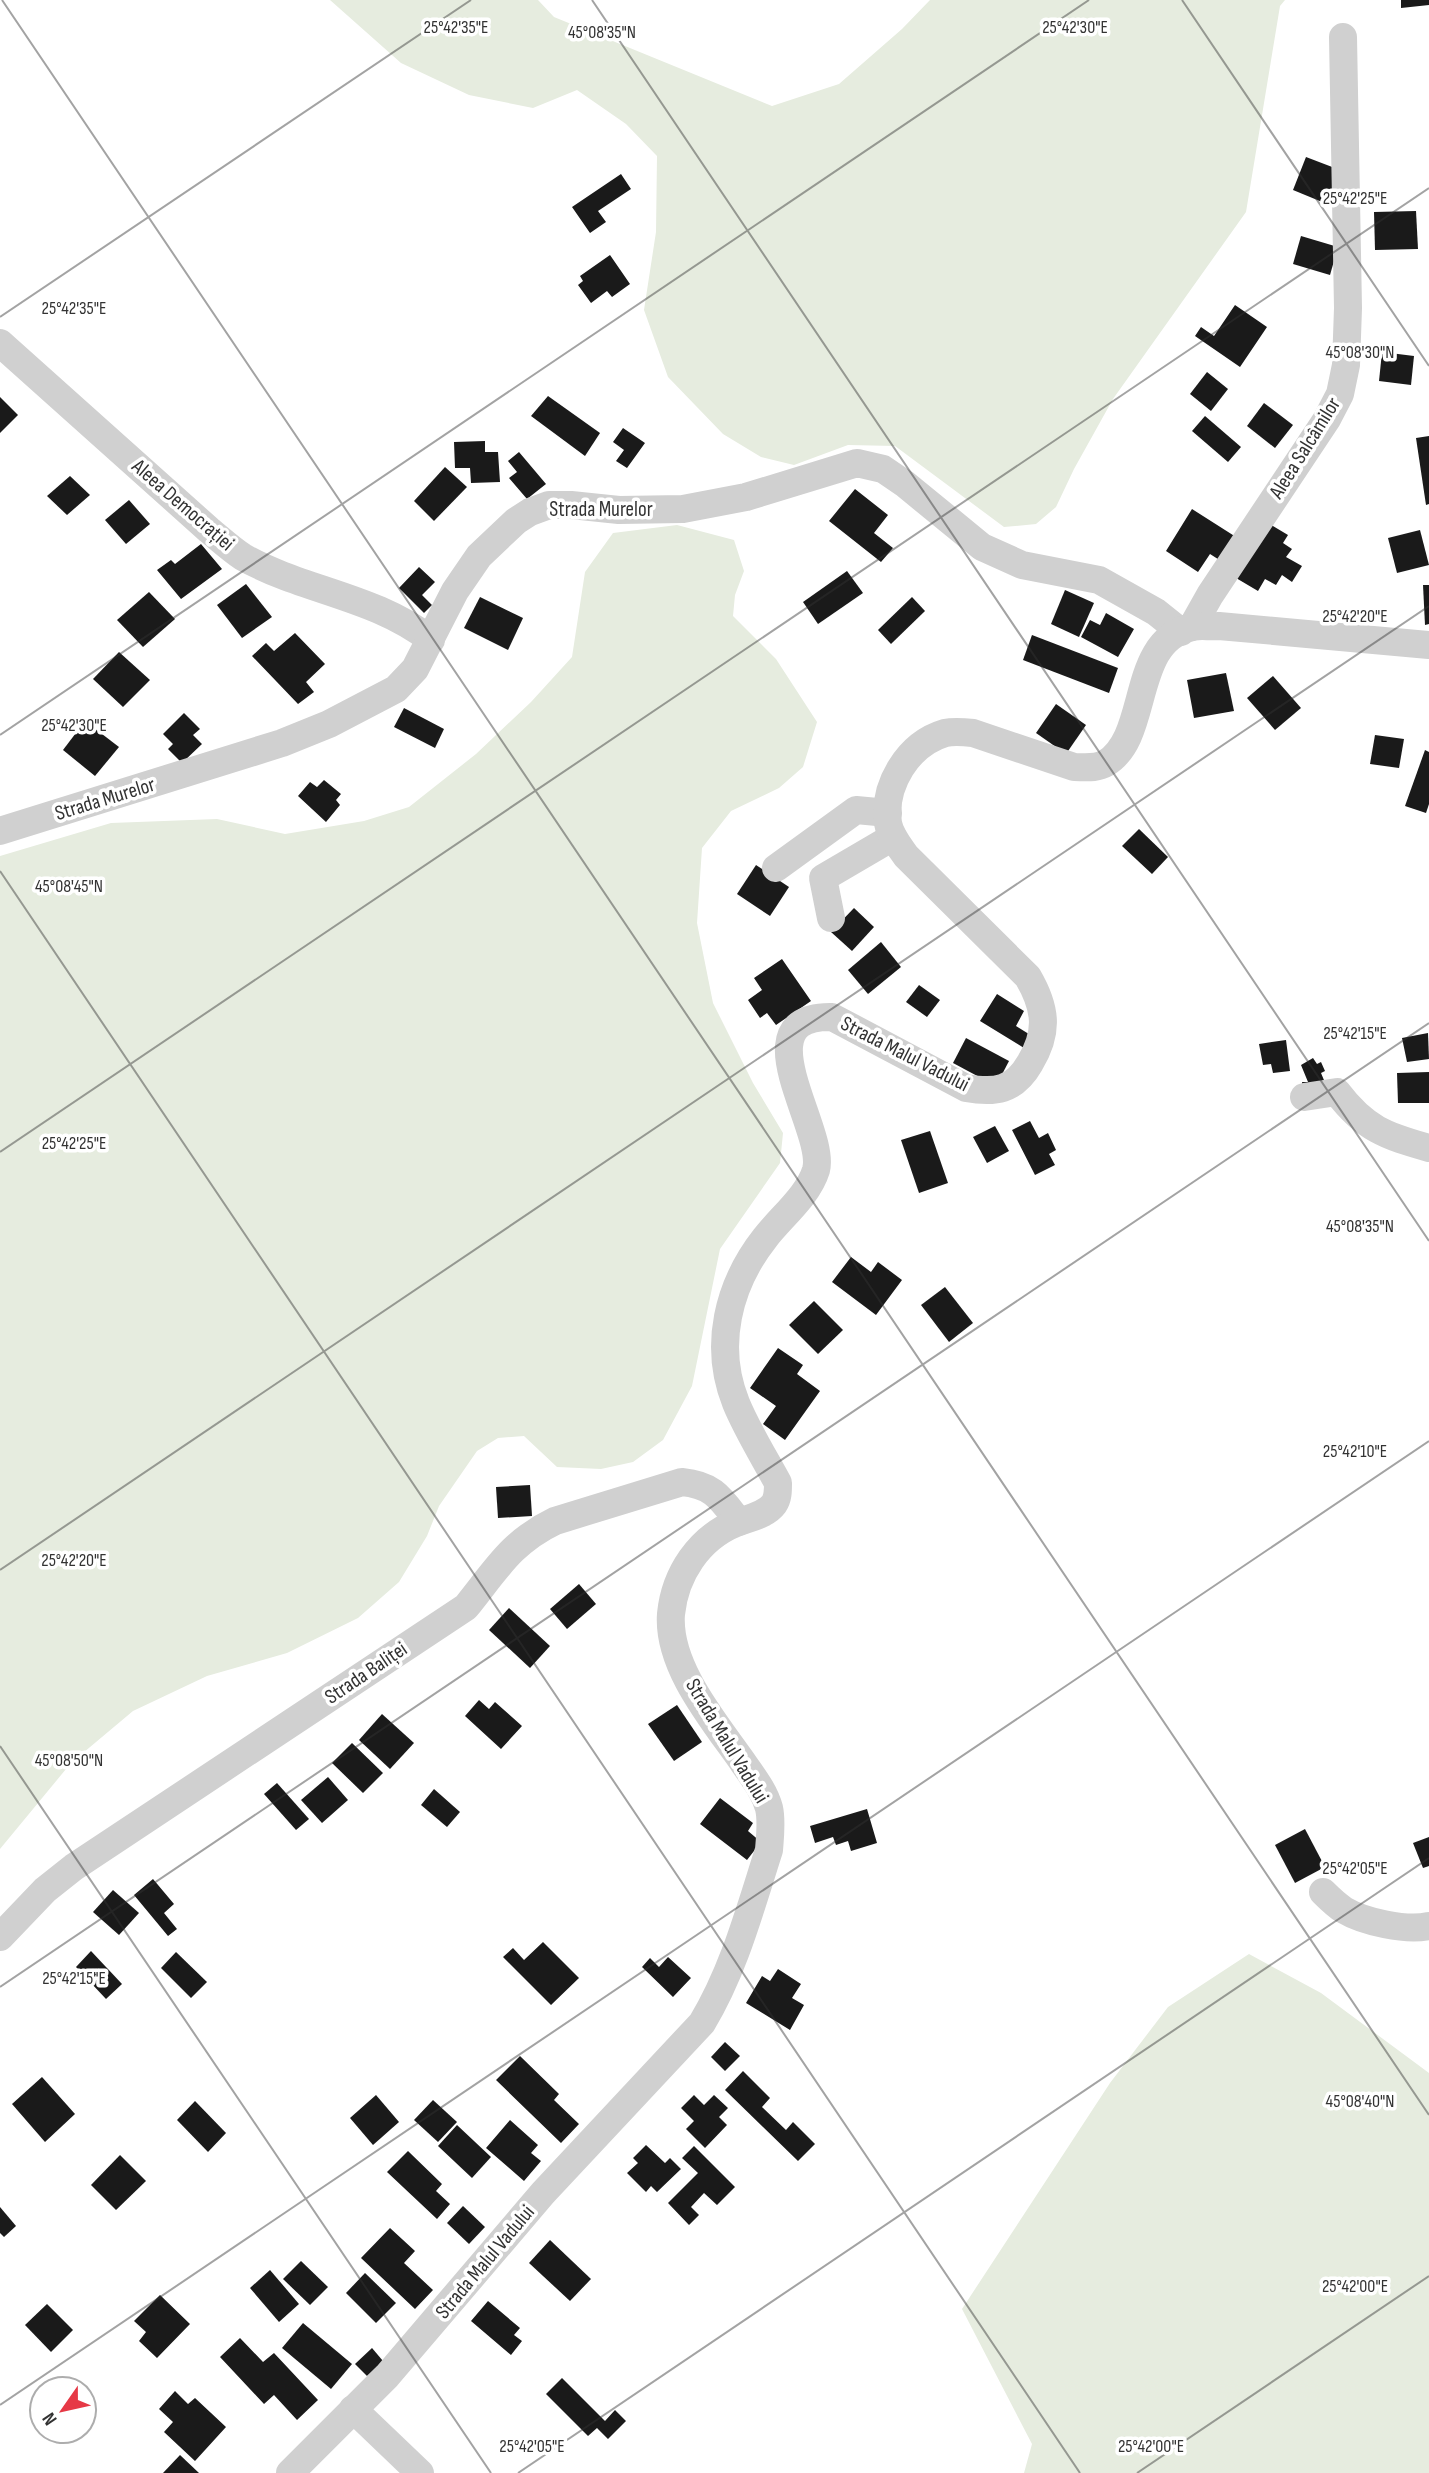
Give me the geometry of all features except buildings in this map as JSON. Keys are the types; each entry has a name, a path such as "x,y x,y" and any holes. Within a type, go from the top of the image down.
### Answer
{"street":[{"name":"Aleea Salcâmilor","path":"1186,630 1327,419 1340,394 1346,365 1348,308 1343,37"},
{"name":"Aleea Democrației","path":"0,343 241,556 396,616 431,640"},
{"name":"Strada Murelor","path":"0,831 282,743 329,724 396,689 415,669 455,591 479,556 498,536 530,512 549,505 619,510 683,509 746,497 857,463 883,469 982,547 1022,565 1099,580 1186,630"},
{"path":"891,825 890,792 896,774 907,758 922,745 945,733 973,733 1074,767 1091,768 1105,764 1119,752 1127,736 1149,668 1158,652 1169,640 1186,630 1219,626 1429,645"},
{"path":"776,867 856,810 891,825"},
{"path":"831,918 823,878 891,825"},
{"name":"Strada Malul Vadului","path":"290,2473 396,2366 543,2193 702,2023 719,1994 731,1965 769,1850 769,1808 761,1788 701,1702 683,1670 672,1637 671,1613 678,1583 694,1554 724,1528 765,1512 777,1498 778,1483 736,1404 728,1377 724,1343 728,1313 736,1286 747,1263 806,1189 815,1172 817,1151 789,1063 791,1038 806,1020 832,1017 966,1088 986,1091 1015,1083 1039,1047 1044,1025 1038,994 1028,977 906,856 891,825"},
{"path":"1304,1097 1337,1092 1350,1109 1367,1124 1395,1139 1429,1148"},
{"name":"Strada Baliței","path":"0,1937 45,1890 74,1867 467,1607 510,1552 539,1529 555,1521 682,1482 698,1483 709,1488 739,1522"},
{"path":"1322,1892 1345,1911 1384,1924 1420,1928 1429,1926"},
{"path":"354,2409 420,2473"}],"shaded area":[{"path":"330,0 538,0 554,17 772,106 839,84 902,29 930,0 1285,0 1280,6 1246,212 1113,399 1056,507 1036,524 1004,527 895,446 848,445 794,465 761,457 723,434 668,377 644,310 656,232 657,156 626,124 577,90 533,108 469,95 401,63"},
{"path":"677,525 734,540 744,571 735,595 733,616 776,659 817,722 803,767 779,788 731,811 702,848 697,923 713,1003 753,1083 783,1133 780,1163 720,1249 692,1386 663,1440 633,1462 601,1469 557,1467 524,1436 498,1438 477,1451 439,1506 427,1536 399,1582 358,1618 287,1653 207,1676 133,1711 71,1763 0,1849 0,856 111,823 217,819 285,834 364,821 409,807 476,754 531,702 572,657 585,572 613,533"},
{"path":"1249,1954 1321,1993 1429,2073 1429,2473 1024,2473 1032,2444 962,2309 1110,2083 1168,2007"}]}
